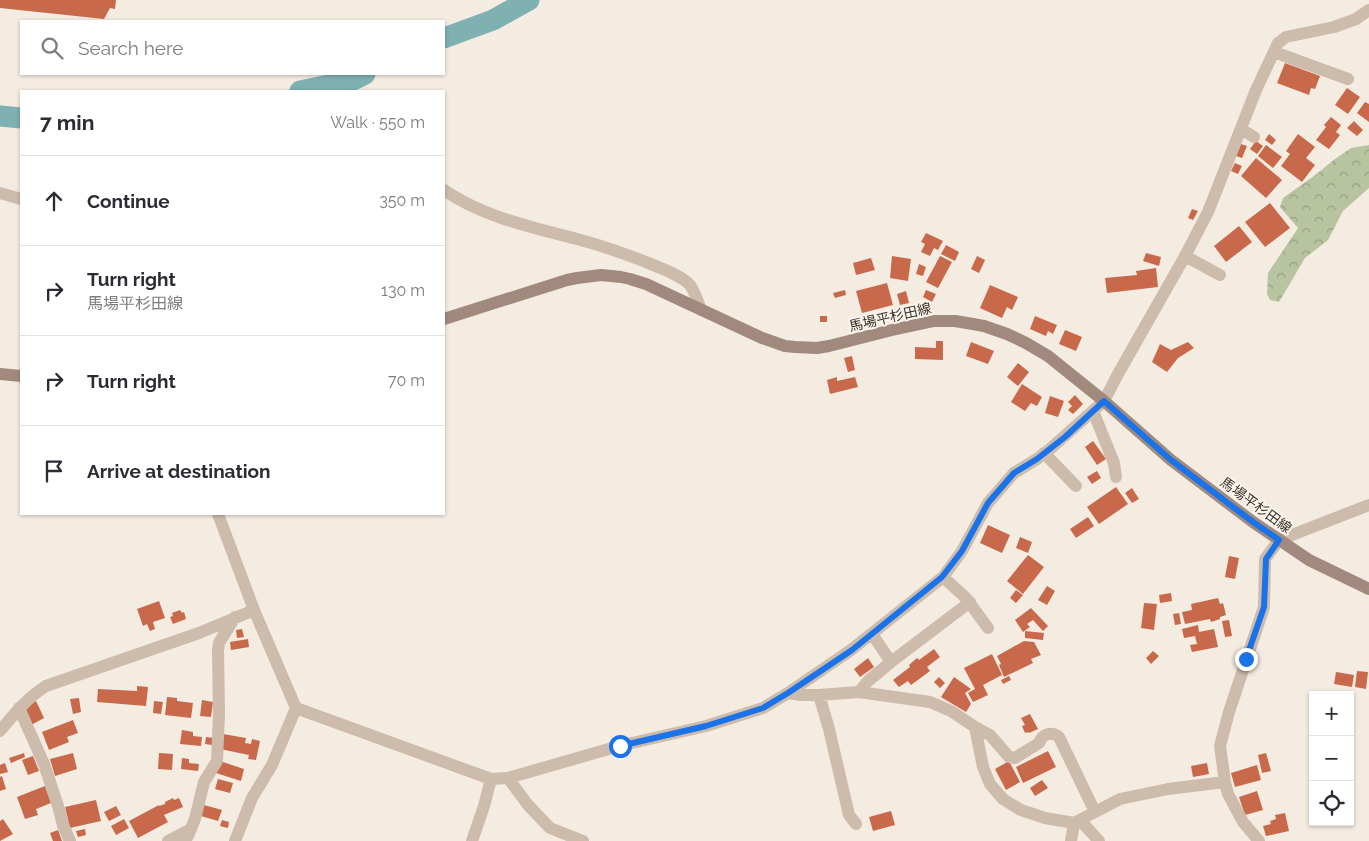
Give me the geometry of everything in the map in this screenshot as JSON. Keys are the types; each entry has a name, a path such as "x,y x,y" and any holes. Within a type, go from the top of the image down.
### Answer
{"main road":[{"name":"馬場平杉田線","path":"445,319 567,280 601,275 621,277 646,284 762,338 785,346 806,348 829,346 925,322 955,321 984,326 1007,334 1048,356 1104,401 1171,460 1253,522 1309,560 1369,590"},
{"path":"0,374 20,376"}],"street":[{"path":"296,708 491,779 508,778 620,746 716,723 763,708 788,693 852,650 942,577 962,551 988,503 1014,473 1065,437 1104,401 1208,212 1256,90 1278,43 1286,37 1334,27 1356,19 1369,10"},
{"path":"1274,52 1348,79"},
{"path":"1241,128 1254,137"},
{"path":"445,191 452,196 504,219 617,251 675,275 690,285 701,310"},
{"path":"0,193 20,199"},
{"path":"1185,256 1220,275"},
{"path":"1094,411 1114,463 1116,477"},
{"path":"1044,453 1076,486"},
{"path":"1259,841 1242,822 1228,794 1224,782 1220,746 1264,607 1266,559 1279,540 1369,505"},
{"path":"218,515 254,610 296,708 272,765 252,798 235,841"},
{"path":"942,577 970,602 988,628"},
{"path":"859,692 868,681 970,602"},
{"path":"0,731 33,694 46,686 200,633 254,610"},
{"path":"184,841 195,819 204,782 217,762 220,714 218,650 219,643 236,617"},
{"path":"872,634 892,662"},
{"path":"788,693 819,695 859,692 930,702 950,711 990,735 1009,756 1015,758 1039,743 1044,735 1056,734 1059,736 1095,812"},
{"path":"819,695 849,815 856,824"},
{"path":"19,708 44,764 58,806 62,825 70,841"},
{"path":"975,727 983,767 990,784 1003,799 1021,810 1045,818 1077,821 1120,799 1168,789 1224,782"},
{"path":"508,778 528,805 550,828 583,841"},
{"path":"472,841 491,779"},
{"path":"1071,841 1077,821"},
{"path":"1077,821 1099,841"},
{"path":"168,841 191,829"}],"green space":[{"path":"1369,145 1369,188 1343,211 1328,240 1305,258 1279,302 1270,300 1267,294 1268,273 1298,228 1280,207 1283,198 1351,148"}],"building":[{"path":"0,0 116,0 115,9 110,8 104,19 0,8"},
{"path":"1285,63 1320,76 1315,89 1311,88 1309,95 1277,83"},
{"path":"1347,88 1360,97 1348,114 1335,105"},
{"path":"1365,102 1369,104 1369,122 1357,113"},
{"path":"1331,117 1341,125 1336,132 1340,135 1329,149 1316,140"},
{"path":"1354,121 1363,130 1357,136 1347,128"},
{"path":"1269,134 1276,140 1272,145 1265,140"},
{"path":"1298,134 1315,147 1306,158 1315,165 1302,182 1281,166 1290,154 1286,151"},
{"path":"1256,141 1263,146 1257,154 1250,149"},
{"path":"1241,144 1247,146 1242,158 1236,156"},
{"path":"1266,145 1282,157 1273,168 1258,156"},
{"path":"1256,158 1282,180 1266,198 1241,176"},
{"path":"1235,163 1242,166 1238,174 1231,171"},
{"path":"1270,203 1290,228 1265,247 1245,222"},
{"path":"1192,209 1198,211 1193,220 1188,218"},
{"path":"1239,226 1252,242 1226,262 1214,246"},
{"path":"926,233 943,241 938,250 934,248 930,256 921,252 925,244 921,242"},
{"path":"946,245 959,252 955,261 941,254"},
{"path":"1146,253 1161,257 1159,266 1143,261"},
{"path":"892,256 911,259 908,281 890,278"},
{"path":"940,256 952,262 938,288 926,282"},
{"path":"977,256 985,260 979,273 971,269"},
{"path":"871,258 875,270 856,275 853,263"},
{"path":"919,264 926,267 923,276 916,274"},
{"path":"1156,268 1158,287 1107,293 1105,278 1137,275 1136,271"},
{"path":"887,283 893,305 862,313 856,291"},
{"path":"990,285 1018,297 1012,310 1007,307 1002,318 980,308"},
{"path":"845,290 846,295 835,298 833,293"},
{"path":"926,290 936,294 932,302 923,297"},
{"path":"906,291 909,303 900,305 897,294"},
{"path":"820,316 827,316 827,322 820,322"},
{"path":"1035,316 1057,325 1053,334 1048,331 1046,336 1030,329"},
{"path":"1065,330 1082,337 1076,351 1059,344"},
{"path":"936,341 943,341 943,360 915,359 915,347 936,348"},
{"path":"971,342 994,351 988,364 966,356"},
{"path":"1188,342 1194,348 1178,358 1167,372 1152,362 1160,344 1171,350"},
{"path":"852,356 855,370 848,372 844,358"},
{"path":"1018,363 1029,372 1018,386 1007,377"},
{"path":"837,377 837,381 855,377 858,387 830,394 827,380"},
{"path":"1022,384 1042,397 1037,406 1031,403 1025,411 1011,402"},
{"path":"1075,395 1083,404 1073,414 1068,410 1072,406 1068,402"},
{"path":"1050,396 1064,401 1058,417 1045,413"},
{"path":"1093,441 1106,459 1097,465 1085,447"},
{"path":"1097,471 1101,478 1092,484 1087,477"},
{"path":"1116,487 1128,504 1099,524 1087,507"},
{"path":"1132,488 1139,499 1132,503 1125,493"},
{"path":"1088,517 1094,526 1076,538 1070,529"},
{"path":"988,525 1010,535 1002,553 980,543"},
{"path":"1020,537 1032,542 1028,553 1016,548"},
{"path":"1028,555 1044,567 1023,594 1007,581"},
{"path":"1229,556 1239,558 1235,579 1225,577"},
{"path":"1047,586 1055,591 1047,605 1038,600"},
{"path":"1016,590 1023,595 1016,603 1010,598"},
{"path":"1171,593 1172,601 1160,603 1159,595"},
{"path":"1218,598 1220,604 1223,603 1226,615 1211,622 1210,619 1185,624 1182,612 1192,610 1191,604"},
{"path":"159,601 165,618 153,622 155,629 150,631 147,624 143,626 137,609"},
{"path":"1144,603 1157,604 1154,630 1141,628"},
{"path":"1031,608 1048,626 1043,631 1033,620 1027,624 1030,627 1023,632 1015,620"},
{"path":"180,610 182,613 184,612 186,619 173,624 170,617 173,616 172,613"},
{"path":"1179,613 1181,624 1175,625 1173,614"},
{"path":"1229,620 1232,636 1225,637 1222,621"},
{"path":"1198,625 1199,632 1214,629 1218,647 1192,652 1190,645 1197,644 1195,636 1184,638 1182,629"},
{"path":"242,629 244,637 237,638 236,630"},
{"path":"1025,631 1044,633 1043,640 1025,638"},
{"path":"248,639 249,647 231,650 230,642"},
{"path":"1024,641 1034,642 1041,655 1031,659 1033,663 1004,677 997,656"},
{"path":"934,649 940,657 927,667 930,671 911,685 908,681 899,687 893,680 910,667 909,665 917,658 919,660"},
{"path":"1153,651 1159,656 1151,664 1146,658"},
{"path":"992,654 1002,675 983,685 988,695 973,702 968,693 975,689 964,668"},
{"path":"868,658 874,667 860,677 854,669"},
{"path":"1357,671 1368,672 1366,689 1355,687"},
{"path":"1336,672 1354,675 1352,687 1334,684"},
{"path":"1009,676 1011,680 1003,684 1001,680"},
{"path":"939,677 945,683 940,688 934,682"},
{"path":"954,677 971,689 965,693 971,704 966,712 941,697"},
{"path":"137,686 148,687 146,706 97,702 98,689 137,691"},
{"path":"167,697 177,698 177,701 193,703 191,718 165,715"},
{"path":"79,698 81,712 73,714 70,699"},
{"path":"202,700 213,702 211,717 200,716"},
{"path":"36,701 44,718 31,725 23,708"},
{"path":"154,701 163,702 161,714 153,713"},
{"path":"1030,714 1038,729 1025,733 1022,726 1025,725 1021,718"},
{"path":"73,720 78,733 67,737 69,742 49,750 42,732"},
{"path":"182,730 193,732 193,736 202,737 201,746 180,744"},
{"path":"223,734 246,738 245,743 251,744 252,739 260,741 256,760 248,759 249,755 220,749"},
{"path":"206,737 213,738 212,745 205,744"},
{"path":"1048,751 1056,767 1023,783 1016,767"},
{"path":"24,753 25,757 11,763 9,758"},
{"path":"73,753 77,769 55,776 50,759"},
{"path":"159,753 173,754 172,770 158,769"},
{"path":"1266,753 1271,771 1262,773 1258,755"},
{"path":"33,756 39,771 28,775 22,760"},
{"path":"182,758 189,759 189,763 199,764 198,771 181,769"},
{"path":"220,761 244,769 241,781 216,773"},
{"path":"1009,761 1020,782 1006,790 995,769"},
{"path":"5,763 8,772 0,774 0,765"},
{"path":"1207,763 1209,774 1193,777 1191,766"},
{"path":"1257,765 1261,780 1235,787 1231,773"},
{"path":"2,776 6,789 0,791 0,777"},
{"path":"218,779 233,783 230,793 215,789"},
{"path":"1042,780 1048,788 1035,796 1030,788"},
{"path":"45,786 51,803 36,809 38,815 25,819 17,797"},
{"path":"1257,791 1263,810 1245,815 1239,797"},
{"path":"173,798 174,800 179,798 183,807 164,815 168,822 138,838 129,821 159,805 165,804 165,802"},
{"path":"96,800 101,821 70,828 65,807"},
{"path":"204,805 222,810 218,821 201,816"},
{"path":"116,806 121,815 109,821 104,812"},
{"path":"891,811 895,825 873,831 869,817"},
{"path":"1285,813 1289,831 1266,836 1263,826 1271,824 1270,821 1276,819 1275,815"},
{"path":"3,819 13,834 0,841 0,821"},
{"path":"124,819 129,828 116,835 111,826"},
{"path":"222,820 229,822 228,828 220,826"},
{"path":"85,829 86,835 78,837 76,831"},
{"path":"58,830 62,841 53,841 50,833"}],"waterway":[{"path":"445,38 493,20 529,0"},
{"path":"305,90 353,80 363,75"},
{"path":"0,116 20,118"}],"route":[{"path":"620,746 706,726 763,708 852,650 942,577 962,551 988,503 1014,473 1037,459 1065,437 1104,401 1171,460 1279,540 1266,559 1264,607 1246,659"}]}
